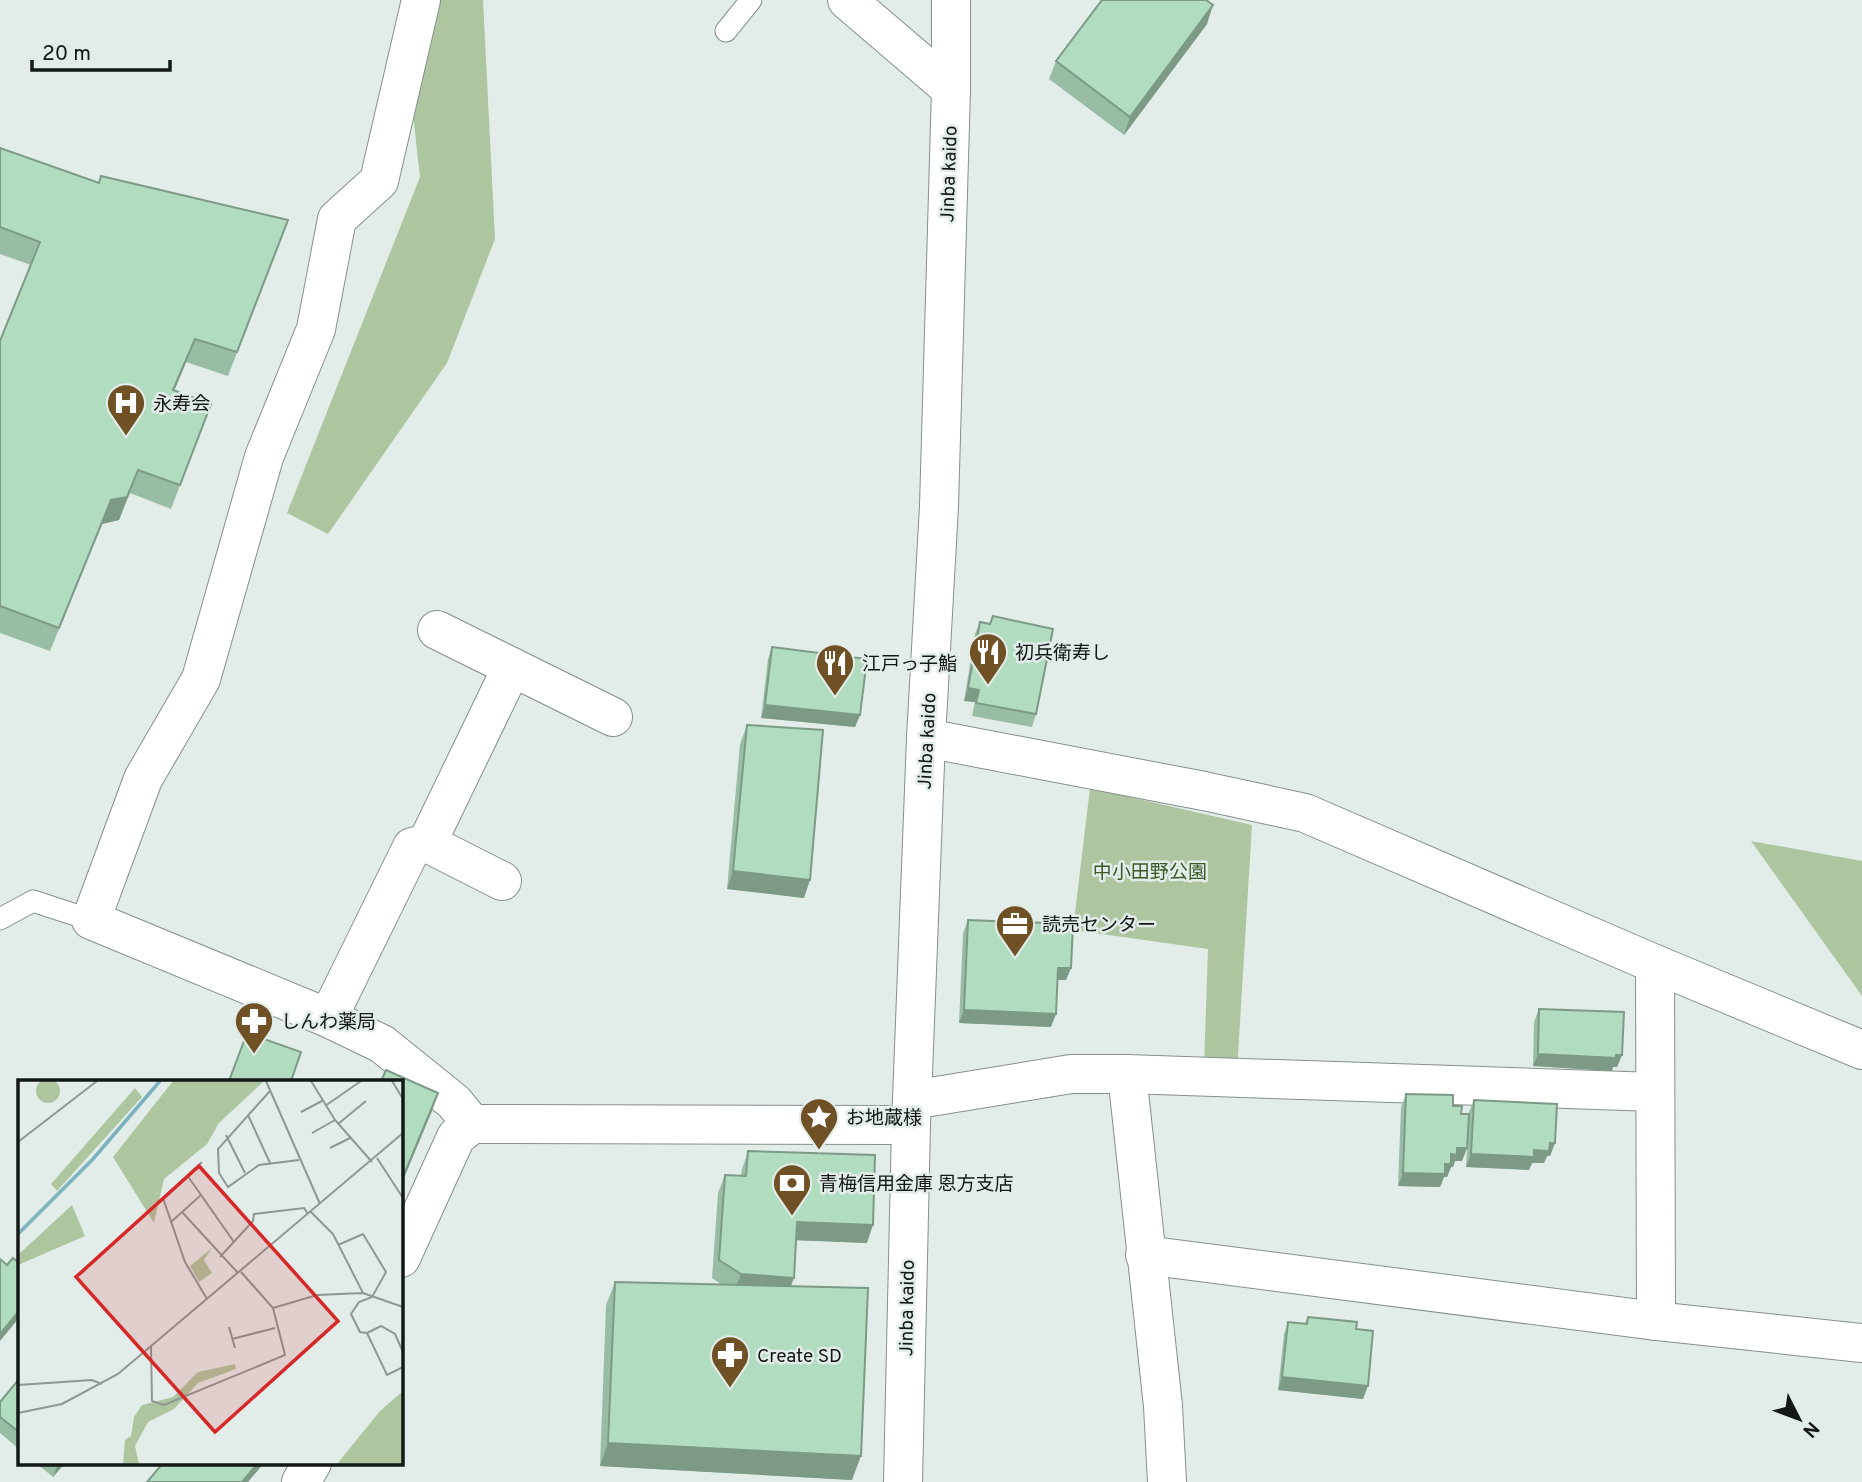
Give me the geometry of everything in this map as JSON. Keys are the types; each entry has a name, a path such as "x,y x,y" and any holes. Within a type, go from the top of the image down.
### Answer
{"street":[{"path":"421,0 379,181 337,219 316,329 264,457 201,679 143,779 91,920 328,1018 382,1044 454,1102 472,1124"},
{"path":"847,0 951,89"},
{"name":"Jinba kaido","path":"903,1482 911,1113 926,738 939,506 951,89 951,0"},
{"path":"437,630 612,717"},
{"path":"427,843 512,667"},
{"path":"926,738 1305,813 1862,1050"},
{"path":"328,1018 412,847 427,843 502,881"},
{"path":"1655,964 1656,1321"},
{"path":"402,1256 456,1137 472,1124 911,1113 1071,1074 1655,1092"},
{"path":"1127,1074 1163,1406 1167,1482"},
{"path":"1146,1255 1656,1321 1862,1343"},
{"path":"301,1482 311,1464"}],"lane":[{"path":"726,31 751,0"},
{"path":"0,919 33,901 91,920"}],"green space":[{"path":"400,0 483,0 495,239 447,363 328,534 287,513 420,177"},
{"name":"中小田野公園","path":"1090,788 1252,825 1237,1072 1204,1066 1208,949 1073,930"},
{"path":"1751,841 1862,861 1862,996"}],"building":[{"path":"1102,0 1206,0 1213,5 1130,117 1056,61"},
{"path":"0,148 99,183 101,176 288,220 237,352 195,339 173,390 211,404 180,485 138,470 127,497 111,500 59,628 0,606 0,341 40,242 0,227"},
{"path":"993,616 1053,629 1036,714 976,703 979,690 968,688 980,622 990,624"},
{"path":"772,647 867,659 860,715 765,705"},
{"path":"747,725 823,730 810,880 733,871"},
{"name":"読売センター","path":"968,920 1073,924 1071,968 1058,968 1056,1014 964,1010"},
{"path":"1539,1009 1624,1012 1622,1055 1616,1055 1616,1058 1538,1054"},
{"name":"しんわ薬局","path":"247,1033 301,1052 291,1080 229,1080"},
{"path":"386,1070 438,1093 402,1180 402,1080 381,1080"},
{"path":"1406,1094 1453,1095 1453,1106 1462,1106 1461,1114 1469,1114 1467,1148 1457,1148 1457,1155 1451,1154 1451,1164 1445,1164 1445,1174 1403,1173"},
{"path":"1474,1100 1557,1104 1555,1143 1550,1143 1549,1151 1534,1150 1534,1157 1471,1154"},
{"name":"青梅信用金庫 恩方支店","path":"748,1151 875,1155 873,1225 797,1222 794,1278 741,1274 719,1260 725,1175 746,1176"},
{"path":"13,1258 18,1262 18,1312 0,1334 0,1259 7,1265"},
{"name":"Create SD","path":"615,1282 868,1288 861,1456 608,1443"},
{"path":"1308,1317 1357,1322 1356,1329 1373,1331 1368,1386 1282,1377 1288,1322 1307,1324"},
{"path":"18,1380 18,1431 0,1417 0,1402"},
{"path":"162,1464 257,1464 242,1482 147,1482"}],"place":[{"name":"永寿会","path":"126,437"},
{"name":"初兵衛寿し","path":"988,686"},
{"name":"江戸っ子鮨","path":"835,697"},
{"name":"読売センター","path":"1015,958"},
{"name":"しんわ薬局","path":"254,1055"},
{"name":"お地蔵様","path":"819,1151"},
{"name":"青梅信用金庫 恩方支店","path":"792,1217"},
{"name":"Create SD","path":"730,1389"}]}
